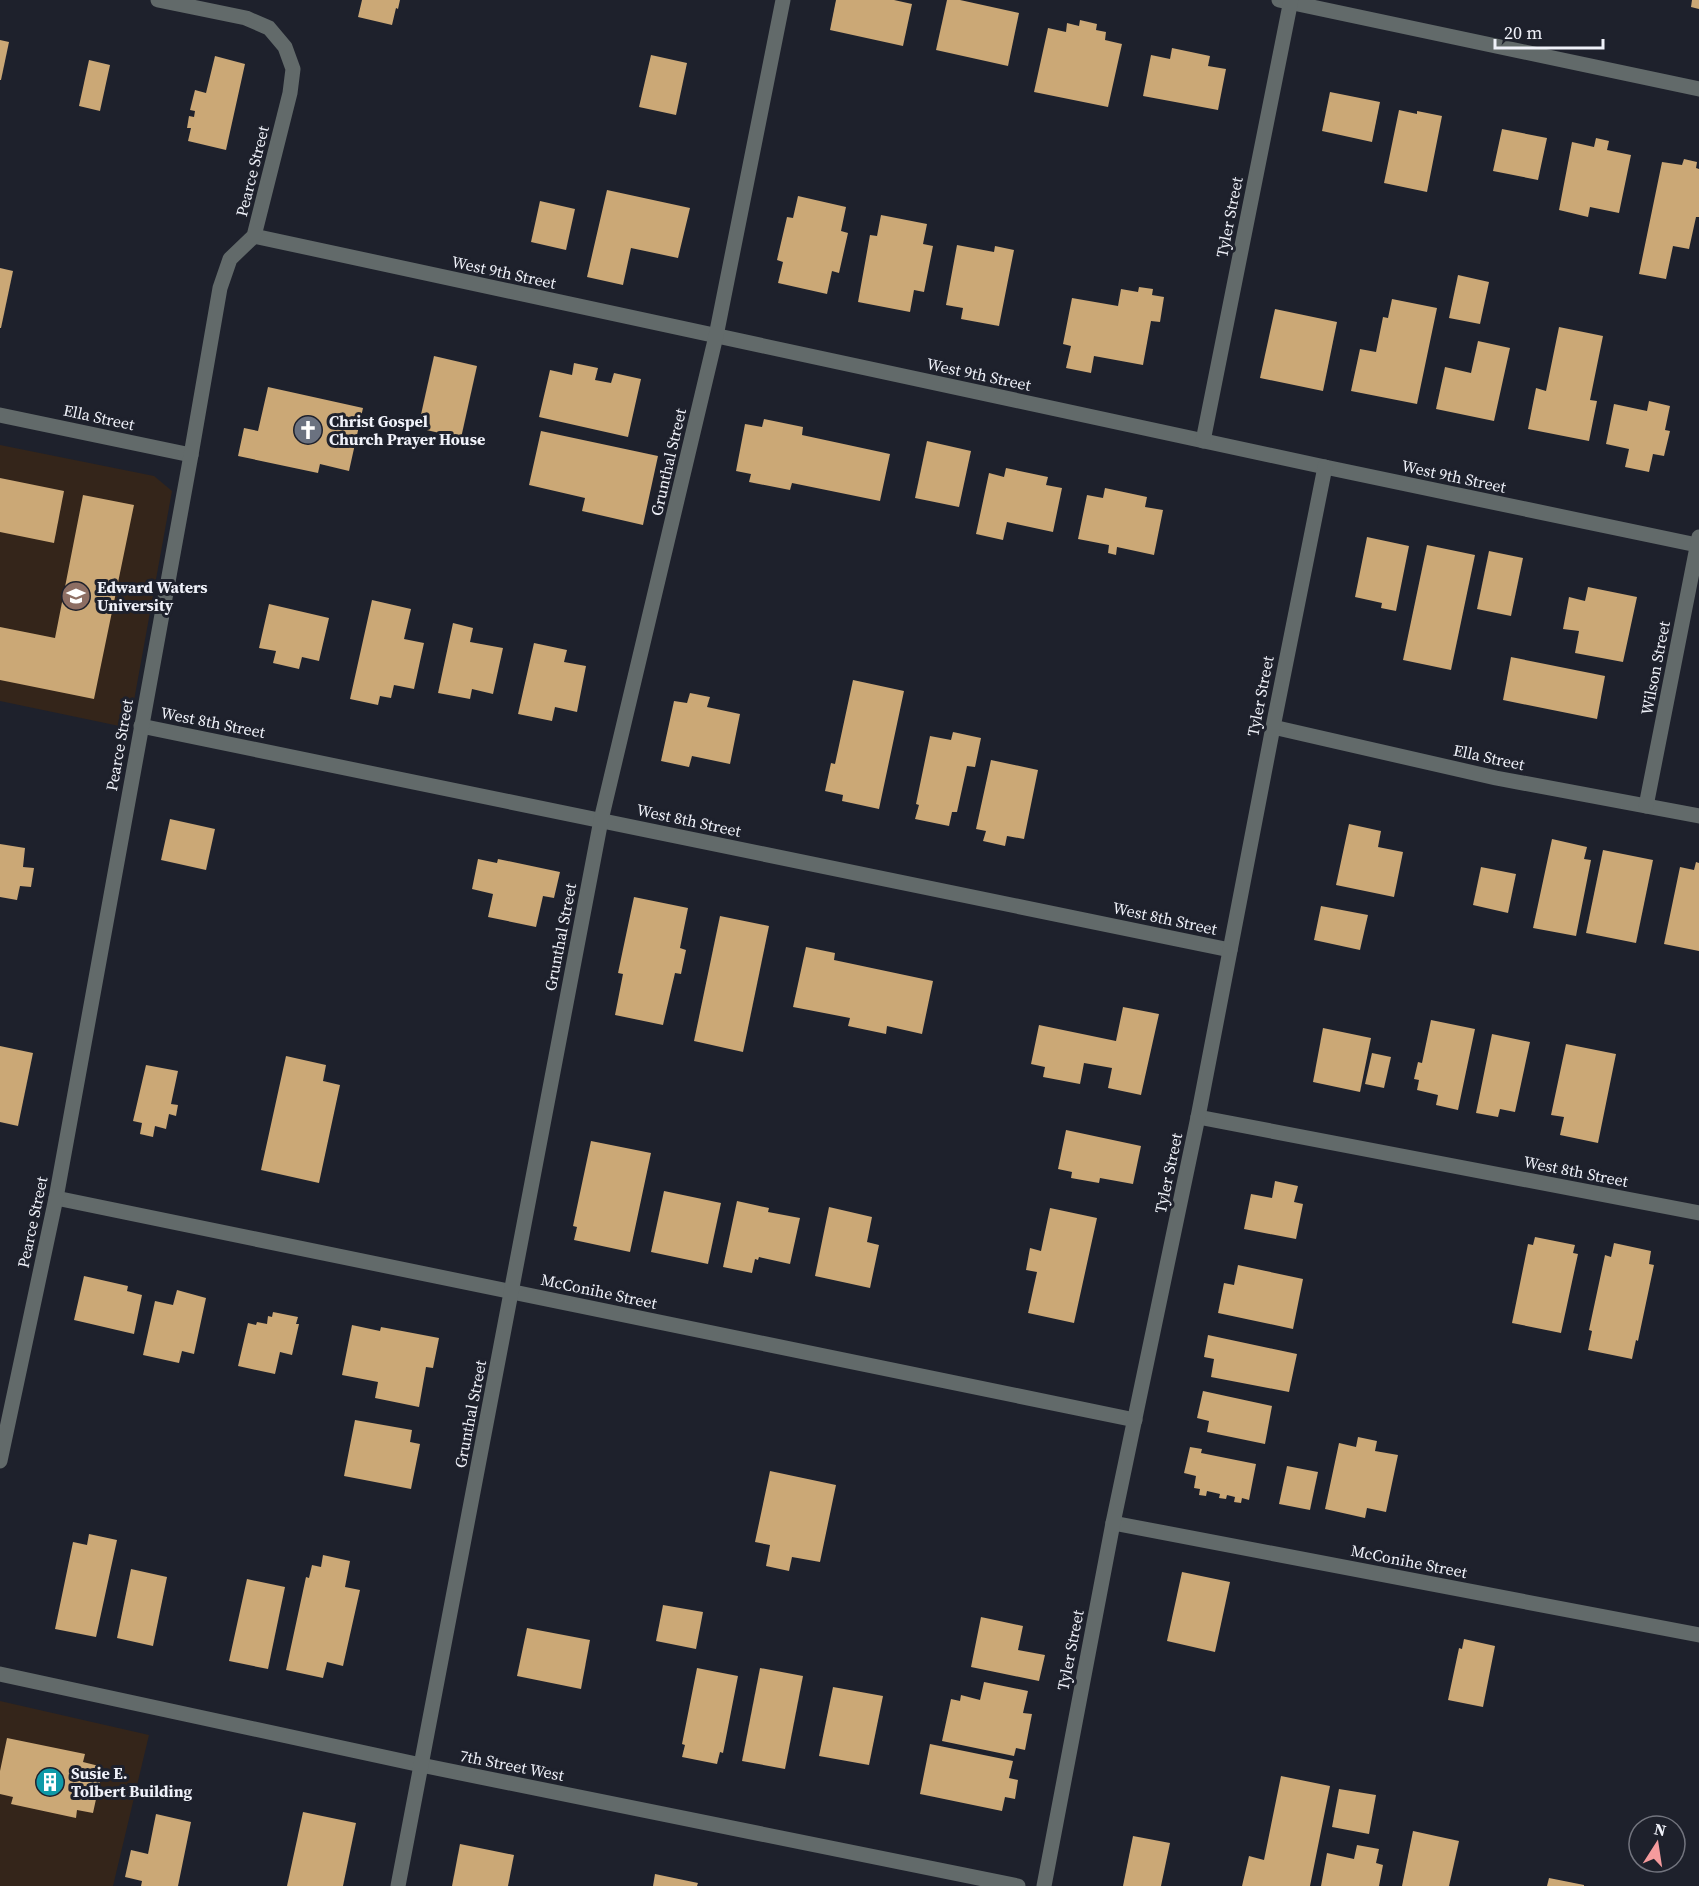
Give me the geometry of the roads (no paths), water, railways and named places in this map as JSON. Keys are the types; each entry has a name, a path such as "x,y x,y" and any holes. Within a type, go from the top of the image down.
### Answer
{"street":[{"name":"Pearce Street","path":"0,1461 56,1198 220,288 230,259 254,236 290,93 293,69 285,47 269,28 246,18 158,0"},
{"name":"Grunthal Street","path":"398,1886 601,820 716,336 783,0"},
{"path":"1287,1 1699,89"},
{"name":"Tyler Street","path":"1203,441 1287,1"},
{"name":"West 9th Street","path":"254,236 1325,467 1698,541"},
{"name":"Ella Street","path":"0,415 191,455"},
{"name":"Tyler Street","path":"1044,1886 1113,1523 1198,1117 1272,727 1325,467"},
{"name":"Wilson Street","path":"1646,806 1698,541"},
{"name":"West 8th Street","path":"141,726 1230,950"},
{"name":"Ella Street","path":"1272,727 1496,778 1699,816"},
{"name":"West 8th Street","path":"1198,1117 1699,1213"},
{"name":"McConihe Street","path":"56,1198 1135,1420"},
{"name":"McConihe Street","path":"1113,1523 1699,1635"},
{"name":"7th Street West","path":"0,1674 421,1765 1018,1886"}],"place":[{"name":"Christ Gospel Church Prayer House","path":"308,430"},
{"name":"Edward Waters University","path":"76,596"},
{"name":"Susie E. Tolbert Building","path":"50,1782"}]}
